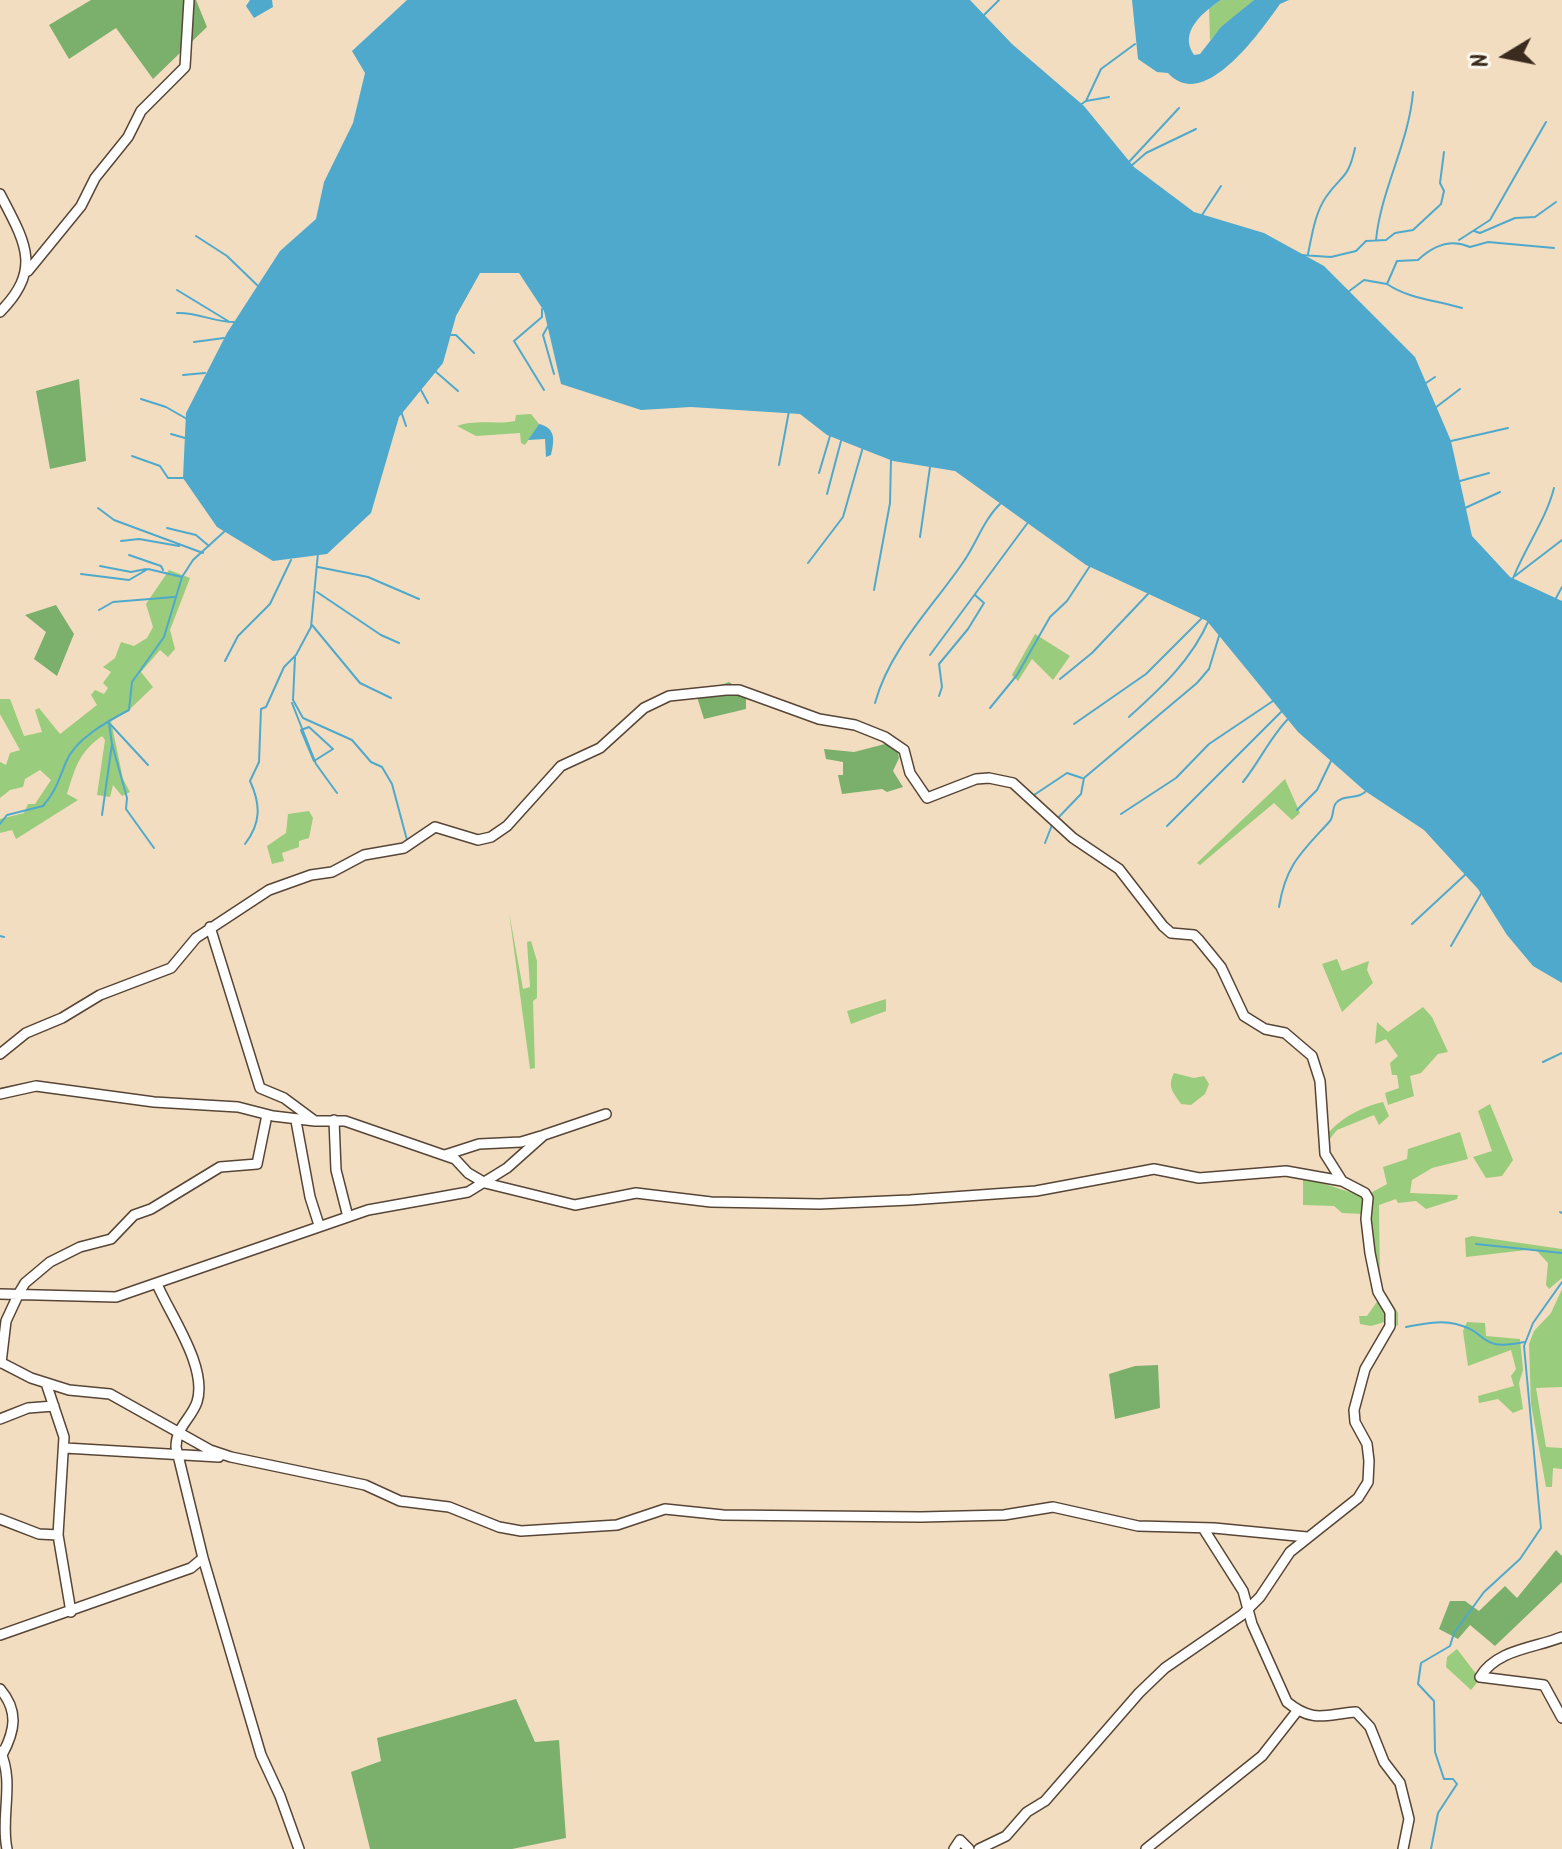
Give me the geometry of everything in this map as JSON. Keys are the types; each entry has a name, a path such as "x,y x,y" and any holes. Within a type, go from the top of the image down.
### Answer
{"street":[{"path":"0,312 23,286 28,271 81,206 95,178 128,137 141,111 185,67 189,0"},
{"path":"0,194 23,245 28,271"},
{"path":"0,1054 26,1033 62,1018 100,995 171,968 210,927 269,890 311,875 332,872 364,855 404,848 428,829 442,827 478,840 491,837 507,826 532,794 561,766 600,748 644,708 669,696 739,690 819,719 855,725 885,737 904,750 910,773 927,798 976,779 1013,783 1087,848 1112,863 1163,926 1171,933 1194,935 1199,940 1221,967 1241,1013 1265,1029 1285,1033 1312,1056 1320,1081 1325,1154 1342,1181"},
{"path":"210,927 255,1079 260,1088 284,1098 315,1121"},
{"path":"0,1094 36,1086 154,1102 238,1107 296,1121 345,1121 445,1155 485,1183 575,1205 636,1193 692,1201 820,1204 910,1200 1036,1191 1154,1169 1199,1178 1286,1171 1342,1181 1368,1198 1366,1223 1374,1277 1391,1320 1365,1369 1354,1410 1355,1422 1367,1444 1368,1482 1358,1498 1290,1552 1248,1610 1165,1668 1045,1801 1027,1812 1006,1836 979,1849"},
{"path":"280,1118 284,1098"},
{"path":"445,1155 479,1144 521,1142 606,1114"},
{"path":"231,1457 110,1394 69,1390 1,1363 6,1321 25,1283 63,1253 111,1239 134,1215 192,1186 220,1167 257,1164 267,1115"},
{"path":"334,1120 336,1170 348,1217"},
{"path":"296,1121 310,1197 319,1225"},
{"path":"0,1294 110,1298 157,1284 245,1250 285,1241 319,1225 452,1197 485,1183 544,1135"},
{"path":"157,1284 188,1344 198,1384 197,1401 178,1432 178,1455 203,1558 261,1755 299,1849"},
{"path":"46,1383 65,1448 58,1535 71,1612"},
{"path":"0,1419 28,1408 54,1406"},
{"path":"65,1448 231,1457 365,1485 400,1501 449,1507 499,1527 521,1531 617,1525 665,1509 754,1516 921,1517 1004,1515 1053,1507 1138,1526 1307,1537"},
{"path":"0,1519 39,1534 58,1535"},
{"path":"1203,1528 1239,1582 1283,1697 1298,1710 1320,1718 1360,1712 1384,1762 1400,1783 1409,1819 1403,1849"},
{"path":"0,1635 191,1568 203,1558"},
{"path":"1562,1637 1505,1655 1485,1668 1480,1677 1544,1685 1562,1718"},
{"path":"0,1689 12,1708 14,1727 1,1753 7,1776 1,1822 7,1849"},
{"path":"1146,1849 1262,1756 1298,1710"},
{"path":"954,1849 960,1840 969,1849"}],"green space":[{"path":"91,0 196,0 207,27 153,79 116,28 69,59 49,25"},
{"path":"1221,0 1254,0 1210,40 1209,8"},
{"path":"79,379 86,461 50,469 36,391"},
{"path":"531,414 539,424 525,445 521,443 520,433 476,436 457,426 515,421 516,415"},
{"path":"169,570 190,578 170,630 175,649 168,657 160,650 141,672 153,687 129,710 111,721 123,779 130,792 122,796 113,785 110,797 97,795 105,740 102,736 82,755 75,769 67,794 78,800 16,839 12,830 0,833 0,819 24,813 28,804 35,804 51,780 40,770 25,779 23,787 10,790 0,798 0,762 6,765 10,753 20,750 0,714 0,699 10,699 24,736 42,732 35,710 39,708 60,734 97,705 91,695 95,690 104,694 108,688 103,683 111,672 103,667 115,658 121,642 134,646 147,638 153,627 146,604"},
{"path":"56,605 74,634 57,676 34,659 46,632 25,615"},
{"path":"1035,634 1070,656 1053,680 1032,659 1018,681 1012,675"},
{"path":"729,682 746,693 746,709 704,719 696,694"},
{"path":"885,744 897,749 899,758 893,771 903,787 887,792 882,789 842,794 838,775 843,775 843,762 826,759 824,749 854,752"},
{"path":"1285,779 1300,813 1292,820 1274,803 1200,865 1197,863"},
{"path":"309,811 313,818 309,838 299,841 299,847 282,853 284,861 272,864 267,846 286,833 288,814"},
{"path":"509,912 523,989 530,987 527,942 531,941 537,961 537,998 533,1001 535,1068 530,1069"},
{"path":"1337,959 1342,971 1369,961 1367,970 1373,983 1342,1012 1322,964"},
{"path":"886,999 886,1011 851,1024 847,1011"},
{"path":"1423,1007 1432,1017 1448,1052 1438,1054 1421,1073 1410,1076 1414,1096 1388,1105 1385,1093 1399,1088 1397,1075 1392,1075 1390,1063 1398,1056 1386,1039 1375,1044 1377,1022 1388,1032"},
{"path":"1174,1073 1194,1078 1204,1076 1209,1084 1205,1094 1191,1105 1181,1104 1171,1086"},
{"path":"1383,1102 1389,1116 1379,1125 1374,1115 1337,1130 1329,1140 1329,1132 1347,1117"},
{"path":"1490,1104 1513,1160 1502,1176 1486,1178 1473,1157 1492,1151 1478,1111"},
{"path":"1460,1132 1468,1159 1432,1168 1412,1180 1410,1193 1458,1195 1457,1199 1426,1209 1416,1201 1398,1203 1396,1199 1379,1205 1380,1284 1398,1313 1398,1325 1391,1328 1391,1320 1371,1326 1360,1324 1359,1316 1367,1316 1381,1296 1363,1214 1342,1213 1334,1206 1303,1205 1303,1178 1365,1196 1387,1184 1383,1167 1407,1159 1408,1149"},
{"path":"1472,1236 1562,1249 1562,1278 1549,1289 1546,1285 1548,1263 1535,1249 1466,1257 1465,1238"},
{"path":"1562,1289 1562,1387 1536,1388 1546,1447 1562,1448 1562,1469 1553,1468 1552,1487 1546,1487 1531,1404 1529,1344 1534,1331 1551,1313"},
{"path":"1467,1322 1485,1323 1486,1336 1520,1339 1523,1370 1519,1383 1523,1409 1513,1413 1498,1399 1479,1403 1478,1396 1514,1386 1511,1376 1516,1369 1511,1350 1468,1366 1463,1331"},
{"path":"1158,1365 1160,1408 1115,1419 1109,1374 1135,1366"},
{"path":"1556,1550 1562,1556 1562,1582 1495,1646 1470,1625 1458,1639 1439,1629 1450,1601 1465,1601 1479,1611 1505,1586 1517,1598"},
{"path":"1457,1649 1480,1679 1471,1690 1446,1667 1447,1657"},
{"path":"516,1699 535,1742 559,1740 566,1838 512,1849 370,1849 351,1772 381,1761 377,1738"}],"water":[{"path":"250,0 272,0 273,7 254,18 246,6"},
{"path":"407,0 970,0 1012,44 1084,106 1134,167 1194,212 1264,233 1324,266 1415,357 1451,441 1472,536 1510,577 1562,601 1562,983 1533,966 1507,935 1478,889 1424,830 1365,791 1298,732 1207,621 1086,565 955,471 893,461 827,435 800,414 691,407 641,410 561,384 544,311 519,273 480,273 456,316 443,363 399,417 371,513 327,554 273,561 217,527 183,478 186,413 227,333 280,251 316,219 324,182 353,123 365,73 352,51"},
{"path":"1132,0 1221,0 1200,17 1191,31 1190,47 1194,55 1200,54 1221,27 1254,0 1289,0 1280,4 1230,64 1198,83 1182,83 1138,59"},
{"path":"539,424 549,429 553,436 551,455 546,457 545,439 528,440"}],"waterway":[{"path":"983,16 999,0"},
{"path":"1080,105 1086,101 1101,69 1135,44"},
{"path":"1376,240 1413,92"},
{"path":"1086,101 1109,97"},
{"path":"1128,163 1179,108"},
{"path":"1459,240 1490,220 1546,122"},
{"path":"1131,166 1146,153 1196,129"},
{"path":"1308,254 1319,210 1347,172 1355,148"},
{"path":"1301,255 1331,257 1356,251 1366,241 1386,240 1395,233 1413,230 1441,204 1444,152"},
{"path":"1202,215 1221,186"},
{"path":"1474,231 1480,233 1515,218 1535,217 1556,202"},
{"path":"196,236 227,256 257,285"},
{"path":"1348,292 1364,280 1387,284 1397,261 1418,260 1436,247 1449,243 1470,247 1488,242 1554,248"},
{"path":"1387,284 1414,296 1462,308"},
{"path":"177,290 228,321"},
{"path":"542,309 542,317 514,341 544,390"},
{"path":"177,313 234,322"},
{"path":"548,326 543,335 554,374"},
{"path":"451,335 456,335 474,353"},
{"path":"194,342 224,338"},
{"path":"435,371 458,391"},
{"path":"183,375 205,373"},
{"path":"1426,383 1435,377"},
{"path":"1435,408 1460,389"},
{"path":"421,390 428,403"},
{"path":"141,399 166,407 187,419"},
{"path":"401,411 406,426"},
{"path":"779,465 789,411"},
{"path":"1451,441 1508,428"},
{"path":"171,434 185,438"},
{"path":"819,473 830,436"},
{"path":"827,494 841,441"},
{"path":"808,563 843,517 863,447"},
{"path":"132,456 160,466 168,478 183,478"},
{"path":"874,590 890,503 891,460"},
{"path":"920,537 930,467"},
{"path":"1460,481 1489,473"},
{"path":"1512,581 1546,512 1554,488"},
{"path":"1465,508 1500,492"},
{"path":"875,703 902,646 964,561 985,523 1001,503"},
{"path":"98,508 114,520 203,553"},
{"path":"930,655 1029,521"},
{"path":"167,528 196,535 209,546"},
{"path":"0,824 7,815 43,806 77,746 93,732 129,710 132,682 164,637 182,577 193,560 226,530"},
{"path":"121,541 139,539 179,546"},
{"path":"1515,576 1562,540"},
{"path":"245,844 258,814 250,781 259,762 261,709 266,707 284,667 296,655 311,627 318,553"},
{"path":"129,555 161,566 163,570"},
{"path":"225,661 238,636 270,604 291,560"},
{"path":"100,566 131,572 146,569"},
{"path":"990,708 1017,675 1050,617 1067,601 1090,566"},
{"path":"318,567 368,577 419,599"},
{"path":"81,574 129,580 148,569 182,577"},
{"path":"1555,600 1562,587"},
{"path":"317,592 381,635 399,643"},
{"path":"1060,679 1092,653 1148,594"},
{"path":"939,696 942,687 939,664 968,629 984,603 975,595"},
{"path":"99,610 113,602 174,597"},
{"path":"1074,724 1146,674 1202,618"},
{"path":"1129,717 1184,661 1209,620"},
{"path":"312,625 360,683 391,698"},
{"path":"1056,820 1081,794 1084,778 1197,683 1209,669 1219,636"},
{"path":"295,657 293,700 303,718 352,740 371,762 382,767 392,784 407,840"},
{"path":"1121,814 1176,778 1209,744 1273,701"},
{"path":"292,703 316,764 337,793"},
{"path":"1167,826 1282,711"},
{"path":"1243,782 1289,718"},
{"path":"102,815 112,744 109,723"},
{"path":"111,725 148,765"},
{"path":"309,727 333,749 314,761 301,730 309,727"},
{"path":"112,744 127,798 126,809 154,848"},
{"path":"1297,810 1317,790 1332,759"},
{"path":"1034,795 1067,773 1082,778"},
{"path":"1279,907 1291,869 1303,850 1330,821 1336,803 1365,792"},
{"path":"1045,843 1052,825"},
{"path":"1412,924 1467,873"},
{"path":"1451,946 1482,892"},
{"path":"0,936 4,937"},
{"path":"1543,1062 1562,1053"},
{"path":"1476,1244 1562,1253"},
{"path":"1431,1849 1438,1813 1457,1784 1453,1779 1444,1779 1435,1752 1434,1701 1418,1684 1421,1663 1450,1646 1454,1633 1484,1592 1520,1559 1541,1528 1524,1346 1533,1323 1562,1282"},
{"path":"1406,1327 1450,1323 1467,1327 1498,1345 1524,1342"}]}
